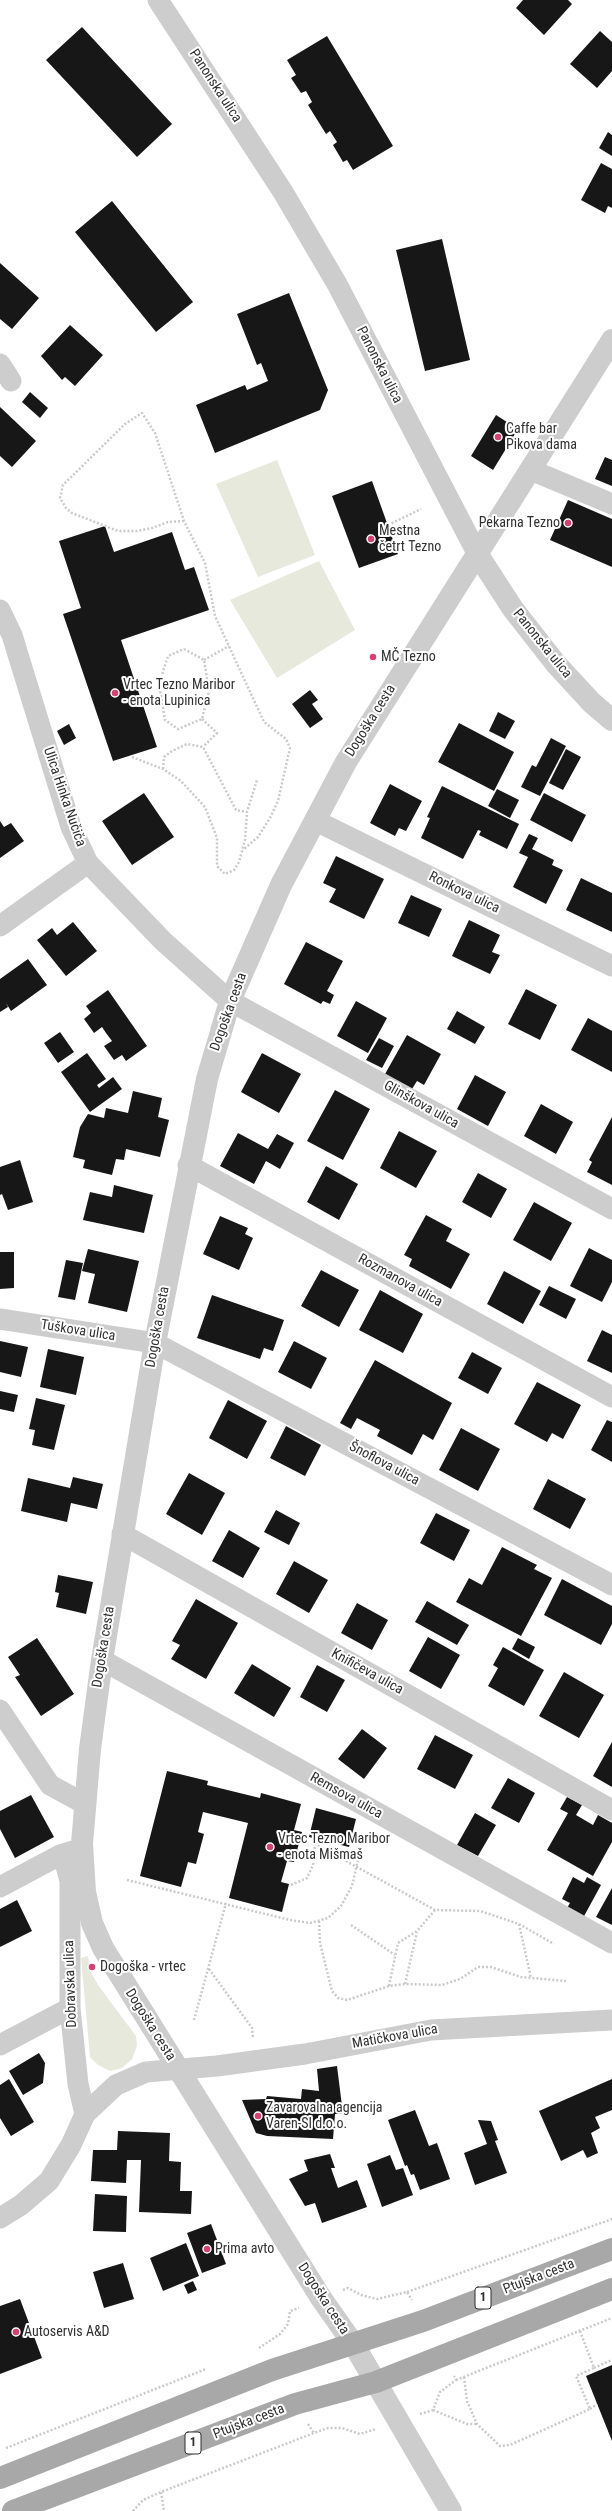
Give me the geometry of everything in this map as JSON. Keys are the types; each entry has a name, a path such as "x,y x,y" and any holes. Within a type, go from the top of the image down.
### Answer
{"main road":[{"name":"Ptujska cesta","path":"0,2478 272,2370 423,2321 612,2249"},
{"name":"Ptujska cesta","path":"13,2511 295,2404 376,2382 612,2289"}],"street":[{"name":"Panonska ulica","path":"158,0 283,192 337,284 478,555 513,609 556,664 592,703 612,720"},
{"name":"Dogoška cesta","path":"354,2344 321,2298 102,1948 92,1923 85,1892 82,1849 90,1749 102,1660 122,1534 188,1165 207,1079 230,1001 281,885 346,762 531,470 609,351"},
{"path":"531,470 612,504"},
{"name":"Ulica Hinka Nučiča","path":"0,610 12,635 71,827 88,862 163,941 230,1001"},
{"name":"Ronkova ulica","path":"316,821 612,966"},
{"path":"0,926 88,862"},
{"name":"Glinškova ulica","path":"230,1001 612,1209"},
{"name":"Rozmanova ulica","path":"188,1165 612,1397"},
{"name":"Tuškova ulica","path":"0,1318 155,1343"},
{"name":"Šnoflova ulica","path":"155,1343 612,1585"},
{"name":"Knifičeva ulica","path":"122,1534 612,1810"},
{"name":"Remsova ulica","path":"102,1660 612,1943"},
{"path":"0,1710 50,1785 86,1804"},
{"path":"0,1887 60,1855 82,1849"},
{"name":"Dobravska ulica","path":"60,1855 65,1862 70,1881 70,2008 78,2084 85,2114"},
{"path":"0,2045 70,2008"},
{"name":"Matičkova ulica","path":"179,2070 305,2054 431,2030 612,2020"},
{"path":"0,2218 21,2205 49,2181 71,2145 85,2114 116,2085 146,2072 179,2070"},
{"path":"354,2344 451,2511"}],"path":[{"path":"184,521 168,522 152,528 137,531 118,531 72,513 66,508 60,498 63,485 114,433 142,413 155,433 184,521 205,563 215,616 264,722 286,739 290,748 278,801 270,818 258,837 242,850"},
{"path":"388,524 421,509"},
{"path":"204,660 229,646"},
{"path":"184,648 204,660 209,691 202,719 178,729 165,720 159,684 168,656 184,648"},
{"path":"202,719 217,733 203,747"},
{"path":"163,768 164,757 172,751 188,744 203,747"},
{"path":"203,747 236,810 247,812"},
{"path":"132,757 163,768 181,781 205,807 217,838 217,866 225,874 234,870 242,850 247,812 257,780"},
{"path":"292,1885 307,1878 313,1865 315,1844 435,1910 480,1912 519,1924 554,1944"},
{"path":"127,1880 226,1903 290,1920 310,1922 328,1918 341,1906 352,1886 360,1851"},
{"path":"194,2020 226,1903"},
{"path":"389,1986 398,1943 417,1931 435,1910"},
{"path":"319,1920 320,1943 332,1991 338,1998 347,2000 389,1986 405,1984 442,1985 460,1979 478,1967 491,1967 531,1978 566,1981"},
{"path":"351,1924 395,1955"},
{"path":"519,1924 531,1978"},
{"path":"405,1984 417,1931"},
{"path":"208,1969 252,2028 254,2042"},
{"path":"407,2292 612,2219"},
{"path":"254,2351 280,2334 288,2324 290,2311 300,2307"},
{"path":"456,2380 612,2318"},
{"path":"580,2331 594,2368"},
{"path":"590,2409 576,2376 612,2360"},
{"path":"0,2451 72,2420 212,2367"},
{"path":"464,2377 467,2401 477,2424 500,2446 510,2445 590,2409 597,2404"},
{"path":"433,2410 467,2424 477,2424"},
{"path":"306,2421 314,2433"},
{"path":"132,2511 143,2500 160,2492 328,2428 342,2428 360,2434 374,2429"},
{"path":"160,2492 164,2511"}],"shaded area":[{"path":"277,460 315,555 258,577 216,484"},
{"path":"319,561 355,630 277,678 230,600"},
{"path":"88,1956 90,1970 98,1985 136,2036 137,2046 132,2059 122,2068 110,2071 98,2065 90,2057 81,1958"}],"building":[{"path":"523,0 568,0 572,4 544,35 516,8"},
{"path":"82,27 172,124 137,157 46,60"},
{"path":"600,31 612,42 612,71 597,88 570,64"},
{"path":"327,36 393,146 353,170 347,160 343,162 333,145 337,142 330,131 326,134 308,105 312,102 306,91 301,93 291,78 296,75 287,60"},
{"path":"608,132 612,135 612,156 599,148"},
{"path":"601,163 612,169 612,208 608,206 605,213 581,200"},
{"path":"112,201 193,302 156,332 75,232"},
{"path":"442,239 470,360 425,371 396,250"},
{"path":"0,263 39,298 12,329 0,319"},
{"path":"289,293 328,390 320,410 215,453 196,405 245,385 247,390 268,381 261,363 257,365 237,314"},
{"path":"70,325 103,355 75,386 65,377 62,380 41,356"},
{"path":"30,392 48,408 40,418 22,402"},
{"path":"0,407 36,441 12,467 0,456"},
{"name":"Caffe bar Pikova dama","path":"496,415 518,429 493,470 471,456"},
{"path":"605,457 612,460 612,486 595,479"},
{"name":"Mestna četrt Tezno","path":"372,481 398,554 359,568 332,496"},
{"path":"568,500 612,519 612,567 550,540"},
{"name":"Vrtec Tezno Maribor - enota Lupinica","path":"105,526 114,552 172,532 185,570 194,567 209,610 121,640 157,747 113,761 63,614 81,608 59,541"},
{"path":"310,690 318,700 312,704 323,719 310,728 292,704"},
{"path":"498,712 515,721 505,739 489,731"},
{"path":"459,723 514,752 494,791 438,762"},
{"path":"69,724 76,738 64,745 57,731"},
{"path":"551,738 566,746 540,796 521,787 532,765 536,767"},
{"path":"566,749 581,757 563,790 549,783"},
{"path":"390,784 422,801 406,831 399,828 395,836 370,823"},
{"path":"442,786 519,824 507,849 479,835 481,831 478,830 463,859 421,838 430,818 427,817"},
{"path":"497,789 519,800 510,818 488,806"},
{"path":"144,793 174,837 132,865 102,821"},
{"path":"544,793 586,815 572,842 530,820"},
{"path":"0,821 4,827 11,823 24,841 0,858"},
{"path":"529,834 538,838 532,849 554,860 552,865 563,870 546,904 513,887 528,857 519,853"},
{"path":"336,856 384,879 364,919 329,902 336,889 323,883"},
{"path":"581,878 612,893 612,932 566,910"},
{"path":"411,895 442,909 429,937 398,923"},
{"path":"469,920 500,935 492,952 500,955 490,974 452,956"},
{"path":"73,922 97,951 66,976 37,940 52,928 57,935"},
{"path":"306,942 343,961 327,991 334,995 330,1004 323,1001 321,1004 284,984"},
{"path":"28,959 47,985 11,1011 6,1003 8,1007 0,1012 0,979"},
{"path":"526,989 557,1005 540,1040 508,1024"},
{"path":"108,990 147,1046 126,1061 122,1055 114,1060 104,1046 112,1041 102,1027 94,1033 84,1019 91,1013 86,1006"},
{"path":"356,1001 387,1018 368,1053 337,1036"},
{"path":"457,1011 485,1027 475,1044 447,1029"},
{"path":"588,1018 612,1031 612,1072 571,1050"},
{"path":"60,1032 74,1052 58,1063 44,1043"},
{"path":"407,1035 441,1054 424,1085 417,1081 412,1089 385,1074"},
{"path":"379,1038 394,1046 382,1068 366,1060"},
{"path":"87,1053 106,1079 97,1085 99,1088 113,1077 122,1089 90,1112 61,1072"},
{"path":"262,1053 301,1074 279,1113 241,1092"},
{"path":"475,1075 506,1092 488,1126 457,1109"},
{"path":"335,1090 370,1109 343,1160 307,1141"},
{"path":"133,1091 162,1098 158,1117 169,1120 160,1157 126,1149 124,1160 116,1159 112,1175 83,1168 85,1160 73,1157 80,1127 88,1114 104,1118 106,1108 128,1113"},
{"path":"541,1104 573,1122 556,1154 524,1136"},
{"path":"612,1117 612,1185 587,1172 592,1162 589,1160"},
{"path":"399,1131 437,1151 416,1188 380,1168"},
{"path":"238,1133 268,1149 277,1134 294,1143 280,1169 266,1161 254,1184 220,1166"},
{"path":"20,1160 33,1202 8,1210 2,1194 0,1195 0,1167"},
{"path":"326,1166 358,1184 339,1220 307,1202"},
{"path":"478,1173 507,1189 491,1218 462,1202"},
{"path":"114,1185 153,1195 144,1233 83,1220 90,1192 112,1197"},
{"path":"534,1202 572,1223 551,1261 513,1240"},
{"path":"426,1215 452,1229 446,1241 470,1254 451,1289 409,1266 412,1259 404,1255"},
{"path":"220,1216 248,1228 245,1234 253,1238 239,1270 203,1254"},
{"path":"589,1248 612,1260 612,1282 602,1302 570,1286"},
{"path":"88,1249 139,1261 127,1312 88,1303 95,1274 82,1271"},
{"path":"0,1252 14,1252 14,1288 0,1289"},
{"path":"66,1260 83,1263 75,1300 58,1297"},
{"path":"321,1270 359,1290 339,1327 301,1306"},
{"path":"504,1271 541,1291 523,1324 487,1304"},
{"path":"549,1286 576,1299 566,1319 539,1305"},
{"path":"380,1290 423,1314 403,1353 359,1330"},
{"path":"212,1295 284,1320 273,1351 264,1348 260,1359 197,1338"},
{"path":"602,1330 612,1335 612,1373 587,1361"},
{"path":"0,1341 28,1347 21,1377 0,1372"},
{"path":"294,1341 327,1358 311,1389 278,1372"},
{"path":"48,1349 84,1357 76,1395 40,1387"},
{"path":"472,1352 502,1368 488,1394 458,1378"},
{"path":"375,1360 452,1403 433,1440 423,1434 412,1455 377,1436 380,1430 357,1418 351,1429 340,1423"},
{"path":"537,1382 581,1405 563,1439 552,1433 547,1442 514,1424"},
{"path":"0,1391 18,1395 14,1412 0,1409"},
{"path":"36,1398 65,1405 54,1450 32,1445 35,1430 29,1429"},
{"path":"228,1400 267,1421 247,1459 209,1438"},
{"path":"607,1420 612,1422 612,1462 591,1450"},
{"path":"286,1426 321,1445 305,1476 270,1458"},
{"path":"461,1428 500,1449 478,1491 439,1470"},
{"path":"189,1473 225,1493 202,1535 166,1514"},
{"path":"73,1477 103,1484 97,1509 71,1503 67,1522 21,1511 28,1478 70,1488"},
{"path":"548,1479 586,1499 570,1529 533,1509"},
{"path":"276,1510 300,1523 289,1545 264,1532"},
{"path":"436,1513 470,1530 454,1561 420,1543"},
{"path":"229,1530 260,1548 243,1578 212,1561"},
{"path":"502,1547 537,1565 534,1569 552,1578 521,1636 456,1602 469,1578 482,1585"},
{"path":"294,1561 328,1580 309,1613 276,1594"},
{"path":"58,1575 93,1582 86,1614 56,1607 59,1593 55,1592"},
{"path":"562,1579 612,1606 612,1624 601,1645 544,1615"},
{"path":"196,1599 238,1623 206,1679 171,1659 180,1645 172,1641"},
{"path":"427,1601 469,1625 457,1645 415,1622"},
{"path":"357,1603 388,1620 372,1650 341,1633"},
{"path":"428,1637 460,1655 441,1689 409,1671"},
{"path":"37,1638 74,1694 41,1716 15,1677 20,1675 8,1657"},
{"path":"518,1638 535,1647 529,1659 512,1649"},
{"path":"503,1647 544,1670 524,1706 488,1686 498,1668 493,1665"},
{"path":"252,1664 291,1688 274,1717 234,1693"},
{"path":"317,1665 345,1680 327,1712 300,1697"},
{"path":"564,1672 604,1695 579,1738 539,1716"},
{"path":"362,1729 387,1748 364,1779 338,1759"},
{"path":"435,1735 473,1755 455,1789 417,1769"},
{"path":"612,1742 612,1787 593,1776"},
{"name":"Vrtec Tezno Maribor - enota Mišmaš","path":"167,1771 208,1781 207,1785 260,1798 261,1793 301,1804 294,1830 302,1832 294,1862 287,1861 281,1882 289,1884 282,1912 229,1898 248,1823 203,1812 198,1832 204,1834 196,1864 188,1862 181,1887 140,1876"},
{"path":"508,1778 535,1793 519,1823 491,1808"},
{"path":"31,1795 54,1837 15,1858 0,1829 0,1811"},
{"path":"567,1797 582,1805 576,1815 593,1825 598,1815 612,1823 612,1842 593,1876 547,1850 568,1813 560,1809"},
{"path":"316,1808 356,1819 349,1847 309,1837"},
{"path":"475,1813 496,1825 478,1856 457,1845"},
{"path":"573,1877 584,1883 587,1877 601,1885 583,1918 567,1908 570,1903 562,1899"},
{"path":"612,1888 612,1925 596,1917"},
{"path":"17,1900 32,1931 0,1947 0,1909"},
{"path":"39,2053 45,2063 43,2083 23,2095 9,2071"},
{"path":"337,2066 343,2114 335,2114 333,2139 267,2136 256,2133 242,2100 266,2099 267,2096 301,2099 302,2089 319,2091 317,2069"},
{"path":"9,2079 34,2122 11,2136 0,2118 0,2085"},
{"path":"612,2079 612,2110 595,2117 600,2128 591,2133 598,2153 587,2158 583,2150 561,2161 539,2111"},
{"path":"415,2110 429,2146 437,2143 450,2179 420,2190 414,2174 411,2175 407,2165 405,2166 388,2120"},
{"path":"478,2120 491,2121 498,2140 495,2141 507,2173 475,2185 464,2153 487,2144"},
{"path":"118,2131 170,2133 169,2161 181,2162 180,2191 192,2191 191,2214 139,2212 141,2160 127,2160 126,2183 91,2181 93,2150 117,2150"},
{"path":"330,2154 335,2168 331,2168 338,2188 357,2180 367,2207 322,2223 315,2203 305,2206 289,2179 308,2171 304,2160"},
{"path":"390,2155 396,2170 403,2168 413,2195 382,2207 367,2164"},
{"path":"95,2194 127,2196 126,2232 93,2231"},
{"name":"Prima avto","path":"211,2224 226,2264 202,2273 187,2233"},
{"path":"186,2243 199,2276 163,2291 150,2258"},
{"path":"123,2263 134,2299 104,2308 93,2272"},
{"path":"193,2281 197,2290 188,2294 184,2285"},
{"name":"Autoservis A&D","path":"20,2299 42,2358 0,2374 0,2306"},
{"path":"612,2365 612,2441 586,2376"}],"place":[{"name":"Caffe bar Pikova dama","path":"498,437"},
{"name":"Pekarna Tezno","path":"568,523"},
{"name":"Mestna četrt Tezno","path":"371,539"},
{"name":"MČ Tezno","path":"373,657"},
{"name":"Vrtec Tezno Maribor - enota Lupinica","path":"115,693"},
{"name":"Vrtec Tezno Maribor - enota Mišmaš","path":"270,1847"},
{"name":"Dogoška - vrtec","path":"92,1967"},
{"name":"Zavarovalna agencija Varen-SI d.o.o.","path":"258,2116"},
{"name":"Prima avto","path":"207,2249"},
{"name":"Autoservis A&D","path":"16,2332"}]}
